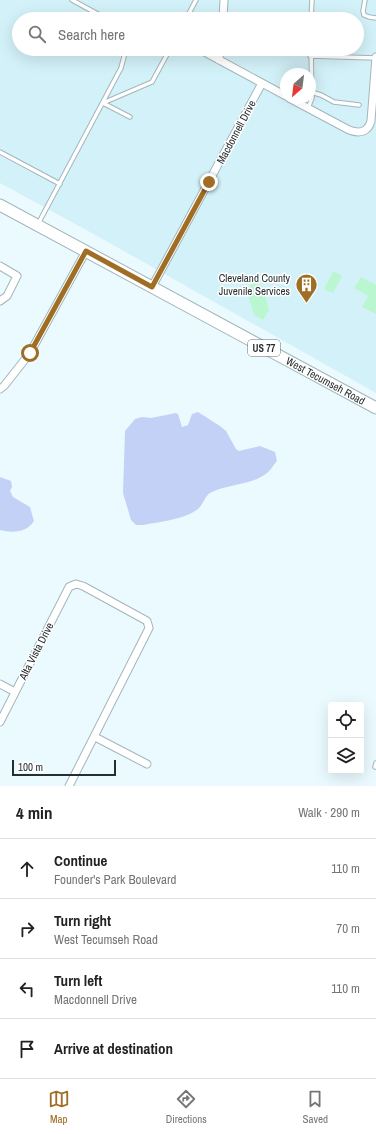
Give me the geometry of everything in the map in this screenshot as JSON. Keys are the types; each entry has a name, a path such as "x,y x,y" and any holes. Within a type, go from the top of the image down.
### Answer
{"main road":[{"name":"West Tecumseh Road","path":"0,205 376,408"}],"street":[{"path":"223,12 224,0"},
{"path":"212,56 280,93"},
{"path":"300,104 354,132 361,132 366,129 371,121 376,57"},
{"name":"Macdonnell Drive","path":"152,287 262,83"},
{"path":"0,389 30,353 86,251"},
{"path":"0,266 17,276 7,296 0,302"},
{"name":"Alta Vista Drive","path":"0,722 69,587 76,584 83,586 138,615 147,621 149,628 94,737"},
{"path":"0,684 16,692"},
{"path":"69,786 94,737 147,764"}],"lane":[{"path":"72,0 93,12"},
{"path":"190,12 196,0"},
{"path":"311,12 312,0"},
{"path":"363,12 365,0"},
{"path":"364,15 376,18"},
{"path":"38,225 121,68 124,56"},
{"path":"103,103 152,82 166,56"},
{"path":"310,68 310,56 376,57"},
{"path":"316,94 334,102 359,105"},
{"path":"103,103 130,117"},
{"path":"308,108 310,104"},
{"path":"0,152 60,184"},
{"path":"374,767 376,763"}],"shaded area":[{"path":"0,0 376,0 376,393 0,183"}],"green space":[{"path":"333,271 342,276 333,293 324,289"},
{"path":"361,277 376,285 376,314 362,307 368,296 354,288"},
{"path":"252,281 263,287 269,310 263,320 254,315 247,292"}],"water":[{"path":"198,412 226,431 236,449 239,451 260,446 275,452 277,461 268,472 255,480 219,489 210,493 199,508 194,512 165,521 136,525 131,520 123,493 125,431 135,419 142,417 151,418 176,413 178,414 182,427 188,425 192,414"},
{"path":"0,477 11,481 12,487 10,491 13,497 30,507 34,521 23,530 10,532 0,530"}],"place":[{"name":"Cleveland County Juvenile Services","path":"306,304"}],"route":[{"path":"30,353 86,251 152,287 209,182"}]}
